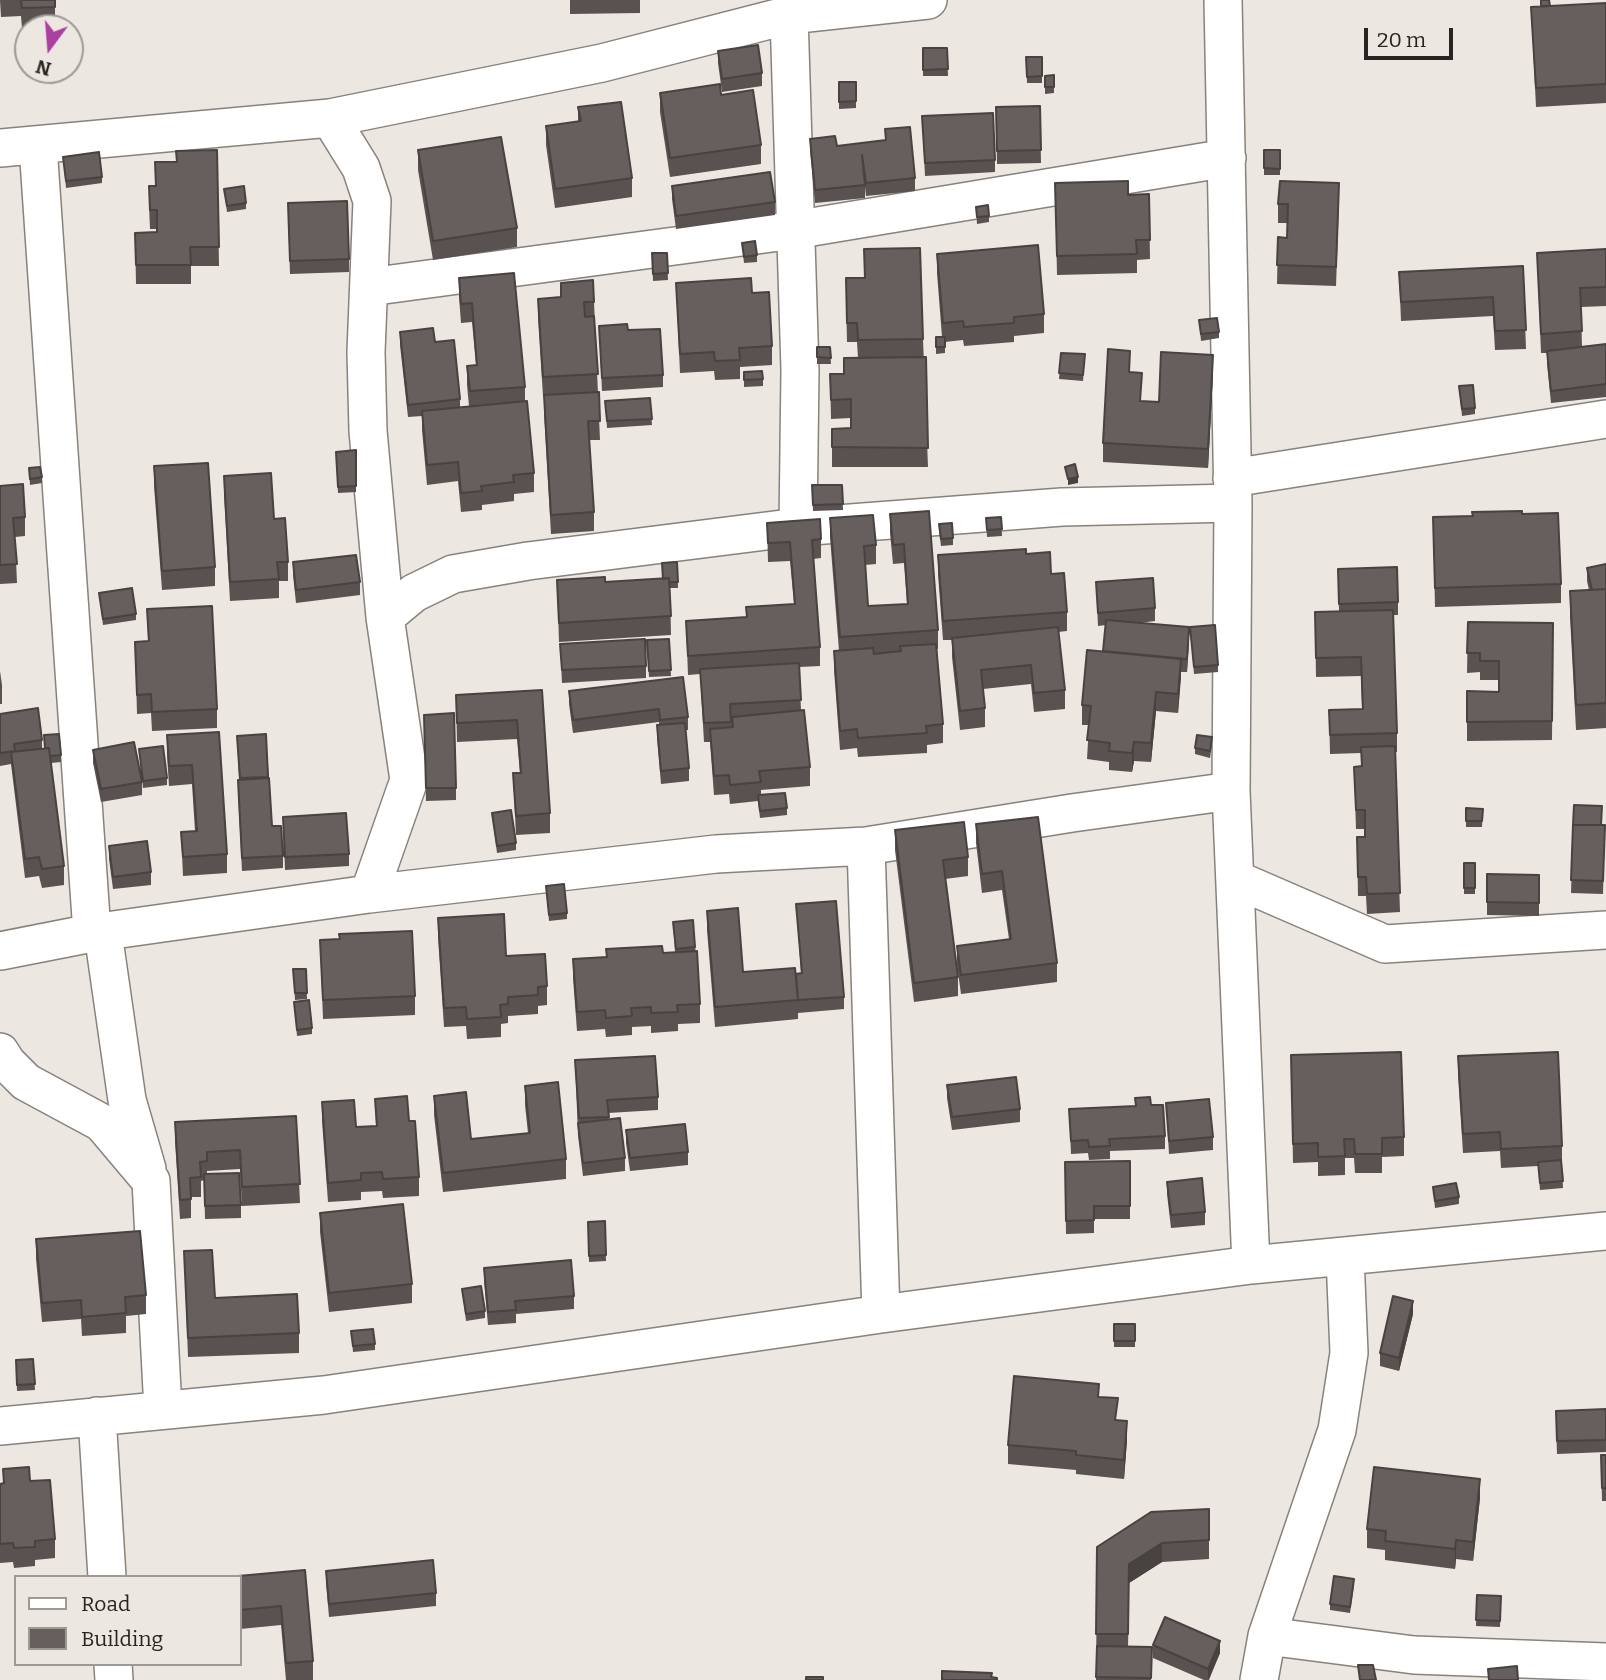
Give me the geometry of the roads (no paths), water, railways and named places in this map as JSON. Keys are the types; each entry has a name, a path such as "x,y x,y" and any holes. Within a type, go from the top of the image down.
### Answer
{"street":[{"path":"0,148 330,118 602,63 789,15 846,5 928,0"},
{"path":"1223,0 1232,490 1231,791 1251,1265"},
{"path":"789,15 800,370 798,527"},
{"path":"330,118 361,168 372,201 366,352 368,431 385,617 409,780 369,894"},
{"path":"38,146 97,933 127,1100 151,1181 163,1410"},
{"path":"369,287 794,230 1227,158"},
{"path":"385,617 414,593 453,574 528,561 798,527 1062,507 1232,490 1606,419"},
{"path":"0,951 97,933 369,894 716,854 866,846 1231,791"},
{"path":"866,846 881,1314"},
{"path":"1235,879 1384,944 1606,930"},
{"path":"0,1052 7,1063 13,1089 102,1123 151,1181"},
{"path":"0,1426 324,1395 881,1314 1251,1265 1606,1231"},
{"path":"1259,1680 1267,1636 1337,1430 1349,1353 1345,1257"},
{"path":"97,1416 107,1575"},
{"path":"1267,1636 1414,1655 1606,1662"}]}
